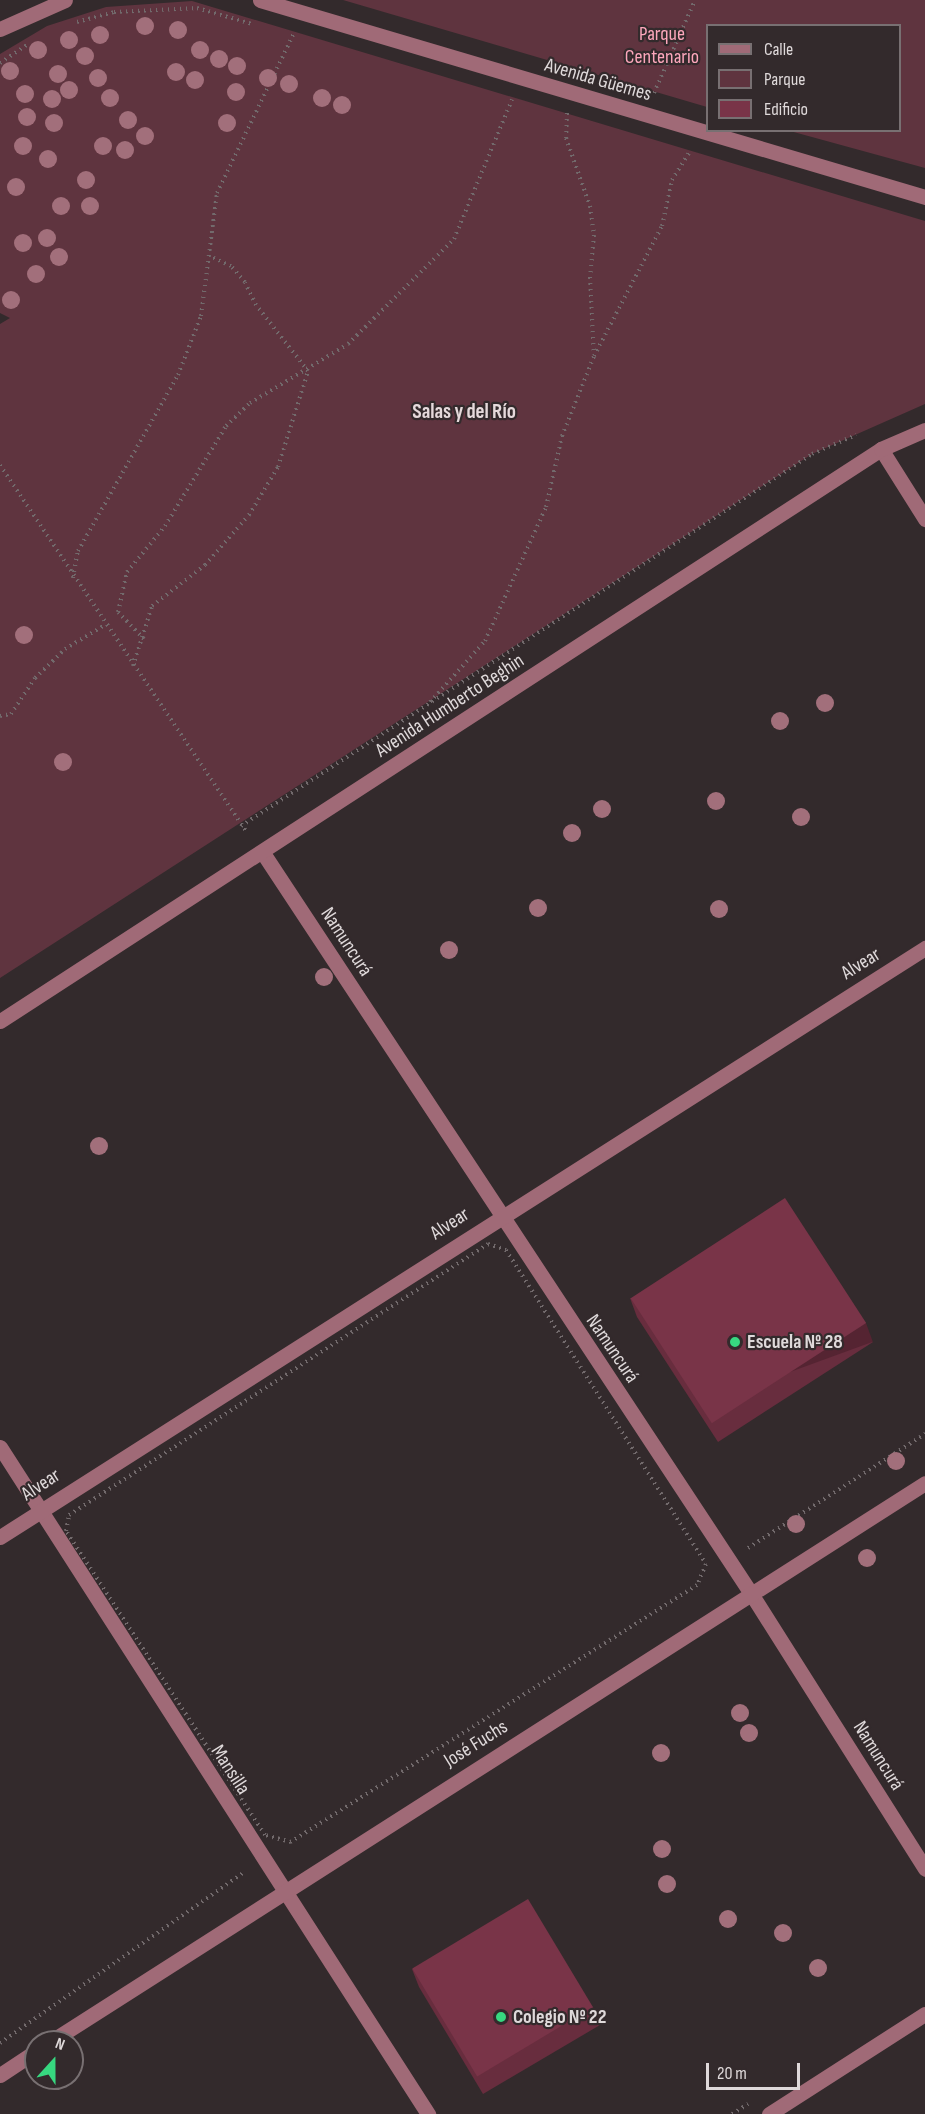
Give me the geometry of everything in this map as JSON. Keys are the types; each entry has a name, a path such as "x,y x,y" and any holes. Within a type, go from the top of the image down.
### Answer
{"street":[{"path":"0,29 65,0"},
{"name":"Avenida Güemes","path":"260,0 516,78 925,196"},
{"name":"Avenida Humberto Beghin","path":"0,1021 263,853 881,449 925,430"},
{"path":"881,449 925,519"},
{"name":"Namuncurá","path":"263,853 499,1218 752,1595 925,1869"},
{"name":"Alvear","path":"0,1537 925,948"},
{"name":"Mansilla","path":"0,1447 428,2114"},
{"name":"José Fuchs","path":"69,2030 925,1483"},
{"path":"769,2114 925,2014"},
{"path":"0,2075 24,2059"}],"path":[{"path":"650,116 654,91 695,0"},
{"path":"67,25 114,12 197,8 260,27"},
{"path":"73,578 78,551 178,375 201,316 217,193 302,14"},
{"path":"282,33 303,39"},
{"path":"0,63 35,40"},
{"path":"144,639 118,612 127,572 165,526 226,426 250,403 308,371 348,344 454,238 512,101 516,78"},
{"path":"572,94 566,117 566,138 590,206 594,235 590,277 594,356"},
{"path":"501,98 523,104"},
{"path":"555,114 577,120"},
{"path":"408,727 485,641 546,507 562,436 594,356 662,226 672,180 689,153 694,129"},
{"path":"678,150 699,156"},
{"path":"210,256 231,266 245,282 256,305 308,371"},
{"path":"133,666 144,639 152,606 205,566 254,505 278,467 308,371"},
{"path":"242,826 813,454 864,431"},
{"path":"0,465 73,578 242,826 263,853"},
{"path":"0,716 11,714 35,678 65,649 105,625"},
{"path":"265,1835 291,1842 697,1586 706,1564 506,1250 488,1244"},
{"path":"738,1545 747,1548 925,1434"},
{"path":"0,2043 243,1877 248,1859"}],"green space":[{"name":"Parque Centenario","path":"343,0 925,0 925,168 794,132 901,132 901,24 706,24 706,107"},
{"path":"192,1 925,221 925,404 812,454 0,978 0,324 10,318 0,313 0,54 47,26 106,7"}],"building":[{"path":"785,1198 866,1323 712,1423 631,1298"},
{"path":"528,1899 593,2007 477,2077 412,1969"}],"place":[{"name":"Escuela Nº 28","path":"735,1342"},
{"name":"Colegio Nº 22","path":"501,2017"}],"district":[{"name":"Salas y del Río","path":"464,412"}]}
